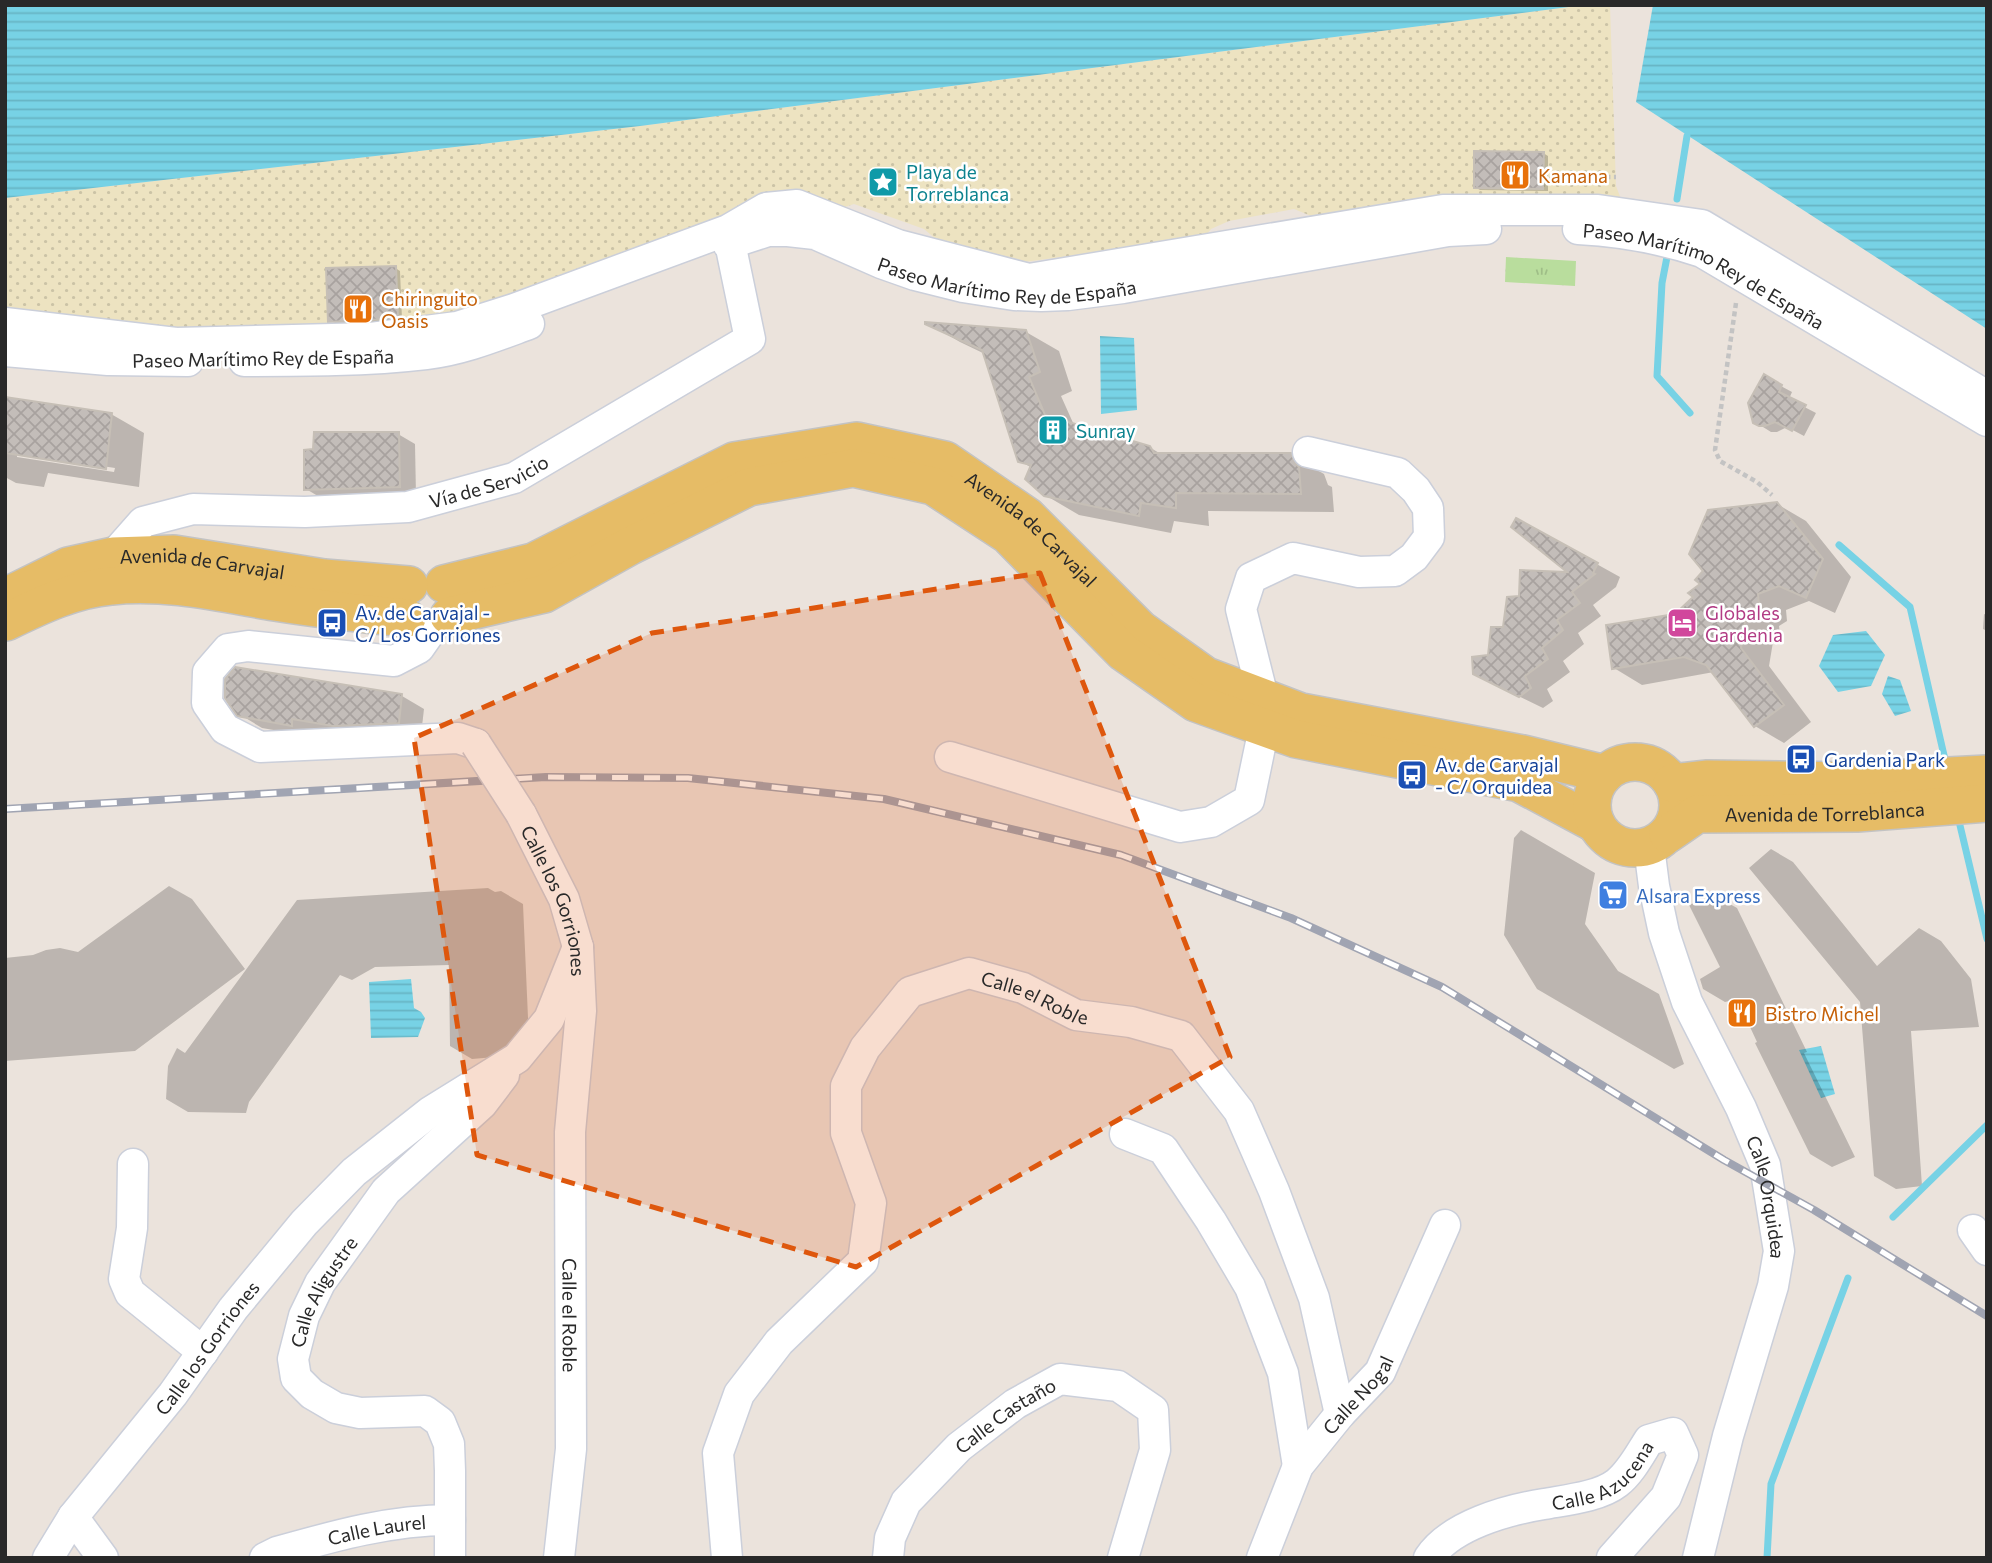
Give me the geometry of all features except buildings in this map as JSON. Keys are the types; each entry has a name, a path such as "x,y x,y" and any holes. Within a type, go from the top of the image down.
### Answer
{"main road":[{"name":"Avenida de Carvajal","path":"5,622 75,593 110,586 166,584 324,610 428,606 533,562 734,461 858,441 944,460 1027,516 1140,629 1264,713 1296,739 1519,783 1596,824"},
{"name":"Avenida de Carvajal","path":"5,597 68,566 113,556 174,554 324,578 428,606"},
{"name":"Avenida de Carvajal","path":"1264,713 1301,712 1523,754 1605,774"},
{"path":"1641,762 1665,773 1672,783 1678,796 1679,810 1675,823 1659,840 1637,849 1625,848 1603,835 1592,811 1592,797 1596,785 1615,766 1641,762"},
{"name":"Avenida de Torreblanca","path":"1672,783 1708,779 1853,781 1932,792"},
{"name":"Avenida de Torreblanca","path":"1659,840 1698,814 1857,813 1932,792 1983,788"}],"street":[{"path":"5,323 176,343 371,338 457,327 514,309 728,230 766,208 797,205 898,245 1029,279 1443,210 1598,210 1702,225 1987,396"},
{"name":"Paseo Marítimo Rey de España","path":"5,351 108,360 199,362 320,360 428,354 486,340 566,311 730,243 768,231 789,230 815,234 881,263 962,288 1014,295 1068,295 1123,288 1448,230 1523,227 1594,230 1675,243 1702,252 1987,421"},
{"name":"Vía de Servicio","path":"113,556 143,522 193,509 305,512 408,507 514,478 750,339 730,243"},
{"path":"950,757 1180,827 1211,822 1249,800 1264,713 1241,609 1251,578 1293,558 1359,572 1395,571 1415,557 1429,537 1428,508 1416,490 1398,473 1308,452"},
{"name":"Calle los Gorriones","path":"48,1558 73,1517 173,1394 233,1309 304,1223 354,1172 430,1112 517,1058 549,1019 578,947 564,899 520,814 476,744 458,738 260,747 225,729 207,703 208,672 228,649 248,646 394,661 419,648 428,606"},
{"name":"Calle Orquidea","path":"1659,840 1654,886 1664,933 1687,1002 1741,1108 1765,1165 1779,1251 1773,1286 1728,1436 1697,1558"},
{"name":"Calle el Roble","path":"559,1558 570,1449 570,1132 581,1011 578,947"},
{"name":"Calle el Roble","path":"727,1558 718,1453 739,1394 779,1342 863,1261 871,1203 846,1133 845,1086 865,1048 911,992 969,973 1023,988 1076,1015 1131,1021 1181,1036 1239,1111 1274,1191 1314,1298 1340,1414"},
{"name":"Calle Aligustre","path":"450,1558 449,1444 440,1422 425,1411 360,1413 336,1408 312,1394 296,1378 293,1359 304,1316 320,1283 386,1191 482,1104 517,1058"},
{"path":"1125,1134 1163,1149 1211,1221 1250,1287 1283,1373 1298,1466"},
{"path":"133,1164 132,1228 124,1279 130,1293 203,1352"},
{"name":"Calle Nogal","path":"1262,1558 1298,1466 1340,1414 1380,1372 1445,1225"},
{"name":"Calle Castaño","path":"888,1558 890,1538 906,1502 968,1440 1015,1404 1060,1379 1118,1386 1153,1410 1155,1450 1123,1558"},
{"name":"Calle Azucena","path":"1429,1558 1436,1547 1465,1527 1525,1507 1583,1498 1616,1484 1632,1467 1649,1440 1673,1433 1684,1455 1666,1497 1612,1558"},
{"path":"73,1517 103,1558"},
{"name":"Calle Laurel","path":"265,1558 277,1552 376,1526 420,1520 450,1520"}],"path":[{"path":"1739,273 1715,450 1720,460 1757,482 1772,495"}],"highlighted area":[{"path":"1040,573 1230,1057 856,1267 477,1155 414,738 652,633"}],"green space":[{"path":"1506,257 1576,261 1575,286 1505,282"}],"sand":[{"name":"Playa de Torreblanca","path":"1584,5 1610,5 1616,186 1621,199 1459,194 1316,218 1294,209 1229,221 1211,229 1204,238 1024,262 949,250 924,229 854,204 446,339 5,333 5,198 640,126"}],"water":[{"path":"5,5 1584,5 640,126 5,198"},
{"path":"1653,5 1987,5 1987,329 1636,102"},
{"path":"1100,336 1134,338 1137,410 1101,414"},
{"path":"1866,631 1885,655 1871,686 1838,692 1819,666 1833,635"},
{"path":"1888,676 1900,680 1911,711 1895,716 1882,694"},
{"path":"411,979 414,1008 425,1018 418,1037 371,1038 369,982"},
{"path":"1821,1046 1835,1094 1821,1098 1799,1050"}],"waterway":[{"path":"1677,199 1687,136"},
{"path":"1667,257 1662,283 1657,376 1690,413"},
{"path":"1839,545 1910,607 1946,764"},
{"path":"1958,817 1987,939"},
{"path":"1893,1217 1987,1125"},
{"path":"1767,1558 1771,1484 1848,1278"}],"railway":[{"path":"5,809 546,777 688,778 884,799 1121,855 1291,918 1442,987 1724,1160 1814,1210 1987,1316"}],"place":[{"name":"Kamana","path":"1515,175"},
{"name":"Playa de Torreblanca","path":"883,182"},
{"name":"Chiringuito Oasis","path":"358,309"},
{"name":"Sunray","path":"1053,430"},
{"name":"Av. de Carvajal - C/ Los Gorriones","path":"332,623"},
{"name":"Globales Gardenia","path":"1682,623"},
{"name":"Gardenia Park","path":"1801,759"},
{"name":"Av. de Carvajal - C/ Orquidea","path":"1412,775"},
{"name":"Alsara Express","path":"1613,895"},
{"name":"Bistro Michel","path":"1742,1013"}]}
